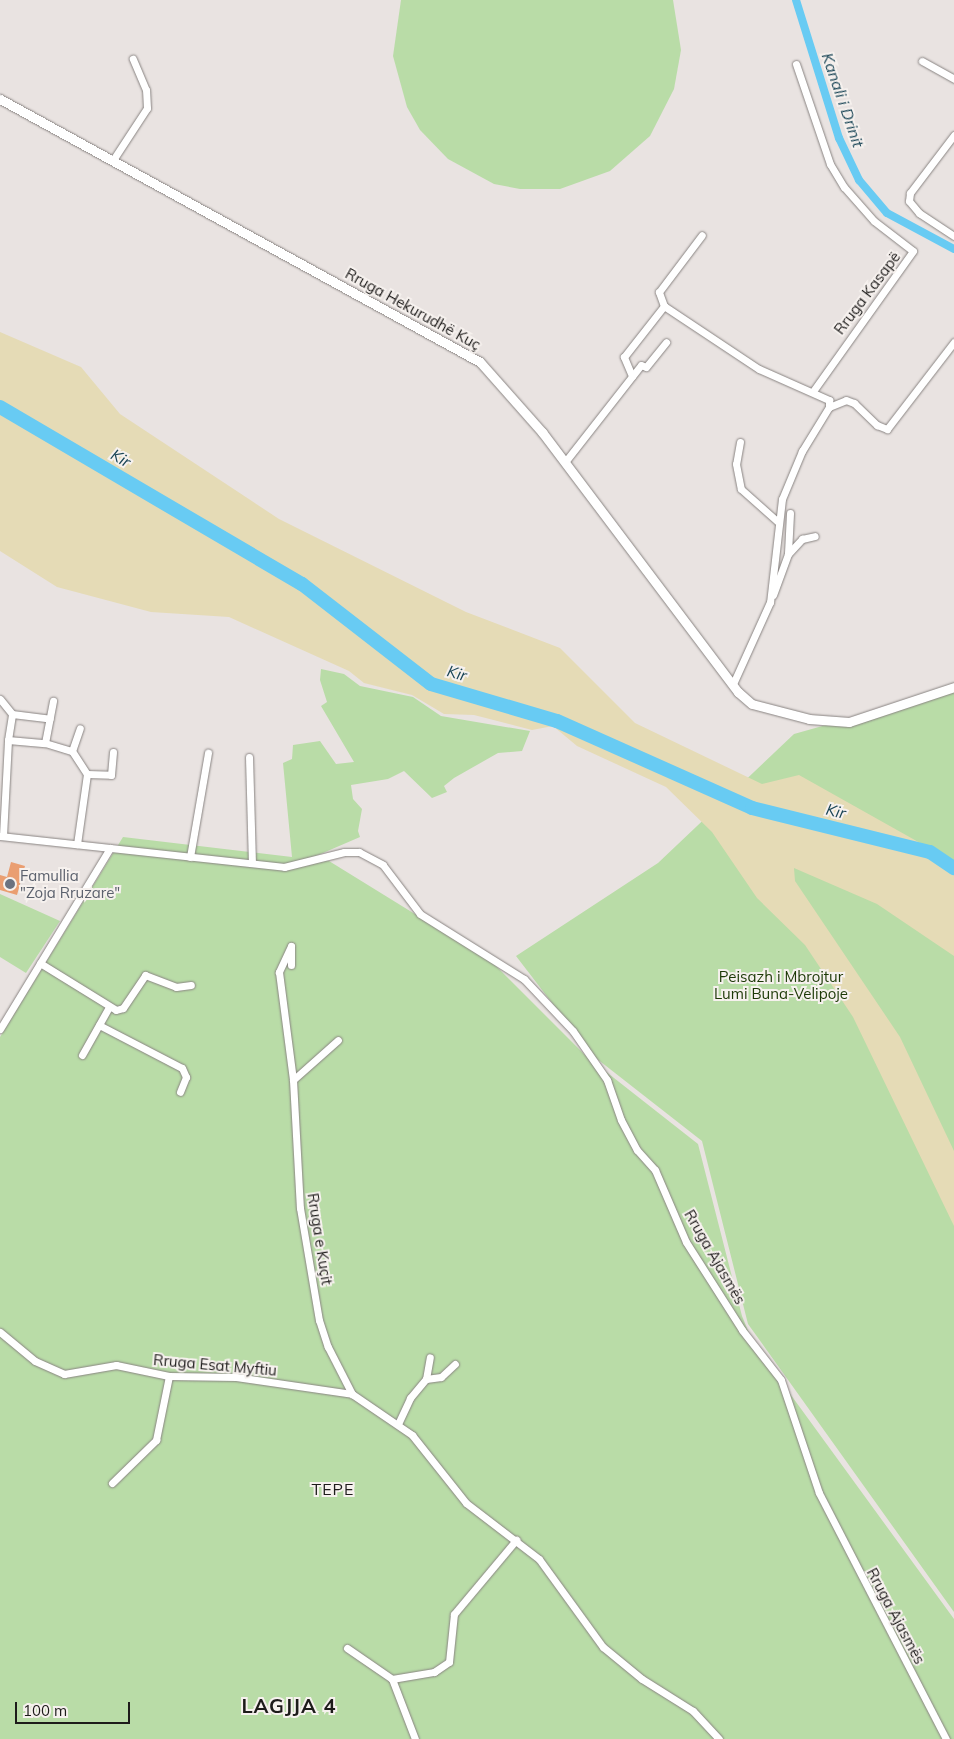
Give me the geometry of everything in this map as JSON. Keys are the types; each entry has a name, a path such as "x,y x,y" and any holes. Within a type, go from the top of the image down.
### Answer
{"street":[{"path":"113,160 147,108 146,90 133,59"},
{"path":"922,61 954,79"},
{"name":"Rruga Kasapë","path":"796,64 830,164 844,187 874,221 913,251 814,390"},
{"name":"Rruga Hekurudhë Kuç","path":"0,99 472,357 492,373 565,462 747,700 774,712 849,722 954,687"},
{"path":"954,135 914,188 909,201 919,213 954,236"},
{"path":"702,235 659,292 664,306 759,369 814,390 828,400 829,406"},
{"path":"632,376 624,357 664,306"},
{"path":"565,462 632,376 666,342"},
{"path":"770,602 778,522 802,451 829,406 838,402 854,403 876,425 887,429 954,342"},
{"path":"740,442 736,464 741,489 778,522"},
{"path":"733,684 770,602 788,554 790,513"},
{"path":"788,554 802,539 815,536"},
{"path":"0,699 12,714 50,719"},
{"path":"46,743 53,701"},
{"path":"12,714 3,777 1,836 252,864 249,756"},
{"path":"72,751 80,728"},
{"path":"8,740 46,743 72,751 87,774 77,844"},
{"path":"87,774 112,775 113,752"},
{"path":"190,857 208,753"},
{"path":"0,1030 110,848"},
{"name":"Rruga Ajasmës","path":"252,864 294,867 344,852 367,855 383,865 420,914 524,979 573,1031 607,1080 621,1120 637,1150 655,1170 686,1242 742,1330 780,1380 814,1484 946,1739"},
{"name":"Rruga e Kuçit","path":"291,965 291,946 279,972 294,1080 299,1194 315,1301 328,1347 352,1394"},
{"path":"40,964 109,1007 123,1008 145,975 176,988 191,985"},
{"path":"82,1055 109,1007"},
{"path":"99,1025 182,1068 186,1077 180,1092"},
{"path":"294,1080 338,1040"},
{"name":"Rruga Esat Myftiu","path":"0,1332 35,1361 64,1374 110,1365 169,1376 236,1377 352,1394"},
{"path":"398,1424 410,1398 426,1379 430,1357"},
{"path":"426,1379 442,1377 455,1364"},
{"path":"112,1483 156,1440 169,1376"},
{"path":"352,1394 398,1424 419,1443 466,1503 516,1540 546,1568 603,1647 642,1679 693,1711 719,1739"},
{"path":"392,1679 434,1672 449,1662 454,1614 516,1540"},
{"path":"348,1648 392,1679 416,1739"}],"green space":[{"path":"401,0 673,0 681,50 674,89 650,136 610,171 560,189 520,189 494,184 448,159 420,130 407,107 393,56"},
{"path":"321,669 344,674 360,686 413,697 441,716 530,731 522,751 498,753 454,778 444,786 447,792 432,798 404,771 388,779 351,785 353,799 362,809 358,831 360,837 309,859 329,861 491,961 586,1056 698,1144 742,1316 753,1343 954,1619 954,1739 0,1739 0,1037 123,837 292,857 283,763 292,759 293,745 320,741 336,764 354,762 321,706 327,702 320,680"},
{"name":"Peisazh i Mbrojtur Lumi Buna-Velipoje","path":"954,689 954,1612 748,1324 702,1141 592,1055 516,956 658,863 794,734"},
{"path":"0,894 60,921 26,973 0,957"}],"sand":[{"path":"0,332 81,367 120,414 279,519 466,612 560,648 635,723 762,784 799,775 954,862 954,956 877,904 794,868 795,881 900,1037 954,1151 954,1226 853,1017 805,945 757,898 712,832 666,787 577,746 553,726 532,730 474,715 444,714 412,695 364,683 349,671 229,617 151,612 57,587 0,551"}],"building":[{"name":"Famullia \"Zoja Rruzare\"","path":"11,862 25,866 17,895 0,890 0,875 7,877"}],"waterway":[{"name":"Kanali i Drinit","path":"796,0 839,138 859,180 887,213 954,249"},
{"name":"Kir","path":"0,407 302,584 431,684 557,721 752,808 930,852 954,868"}],"place":[{"name":"Famullia \"Zoja Rruzare\"","path":"10,884"}],"district":[{"name":"TEPE","path":"333,1489"},
{"name":"LAGJJA 4","path":"289,1705"}]}
